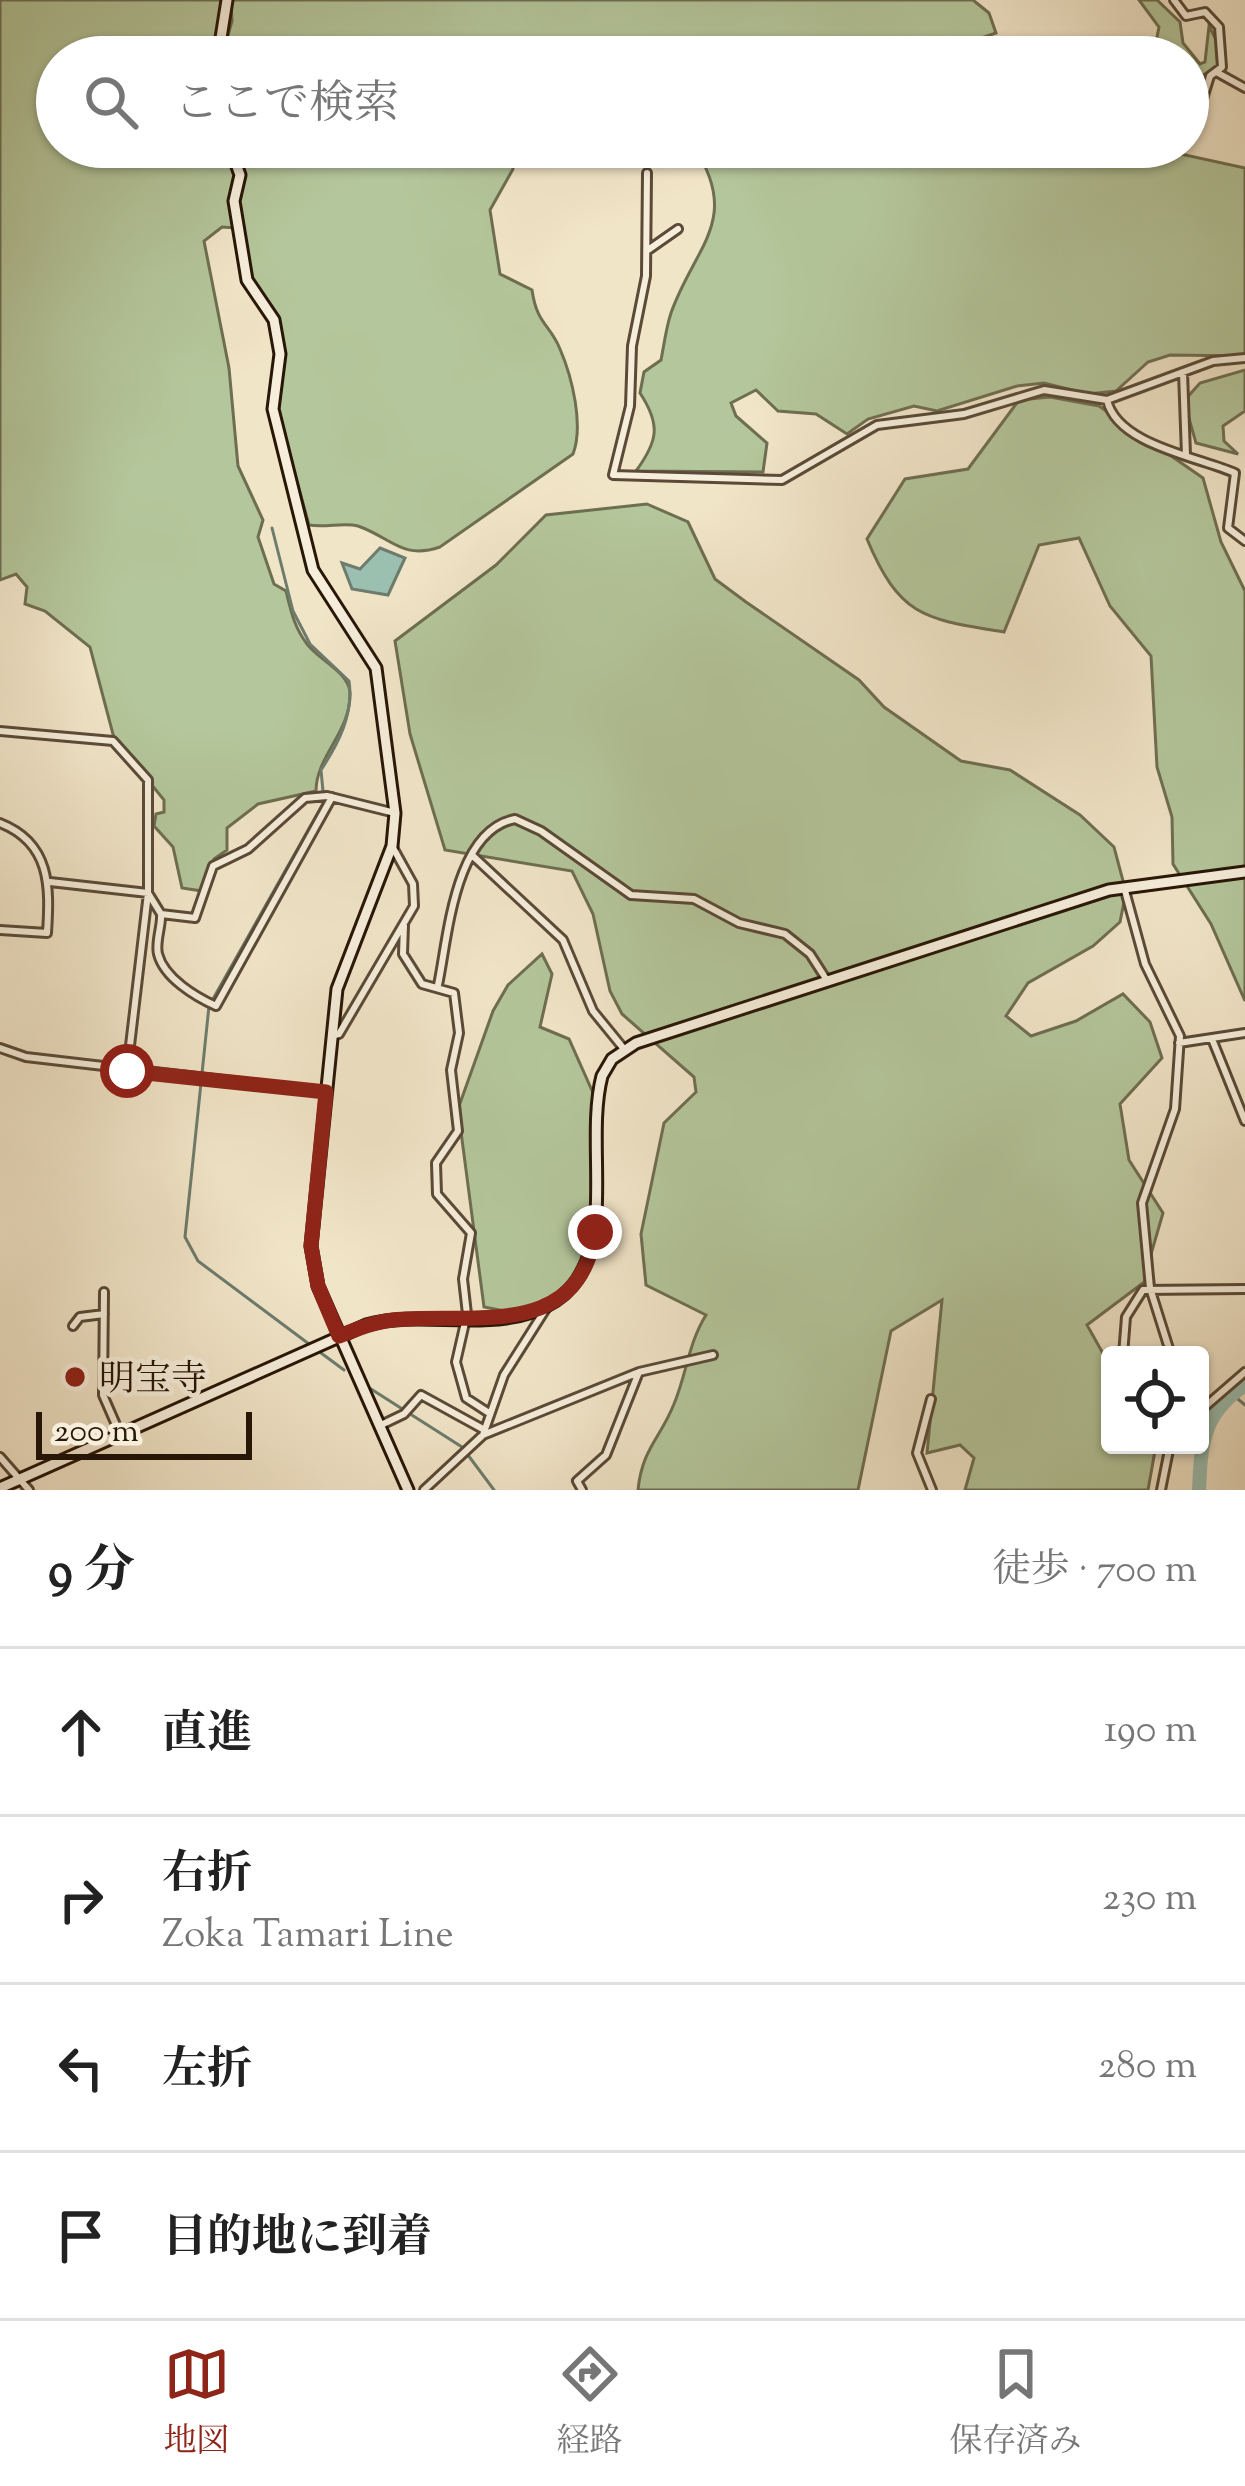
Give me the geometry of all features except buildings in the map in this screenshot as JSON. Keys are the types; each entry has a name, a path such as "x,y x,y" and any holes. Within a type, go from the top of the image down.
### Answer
{"street":[{"path":"221,36 227,0"},
{"path":"1174,0 1186,16 1205,12 1219,27 1218,73"},
{"path":"1209,79 1218,73 1245,88"},
{"path":"238,168 234,201 247,280 274,320 280,354 273,409 313,570 376,668 395,813 392,846 344,959 331,1036 311,1246 318,1286 408,1490"},
{"path":"647,173 648,250 632,346 630,406 613,475 782,481 878,425 964,414 1044,389 1107,400 1213,361 1245,358"},
{"path":"648,250 678,229"},
{"path":"1184,373 1186,455"},
{"path":"1107,400 1109,410 1149,443 1235,473 1228,528 1245,541"},
{"path":"0,730 113,741 148,780 148,892 127,1071"},
{"path":"161,914 195,918 213,866 248,849 298,801 332,797 395,813"},
{"path":"148,892 161,914 158,955 195,999 216,1006 332,797"},
{"path":"438,986 448,916 473,856 501,824 526,823 631,895 694,899 739,922 784,934 810,954 829,983"},
{"path":"0,824 28,842 50,882 47,933 0,930"},
{"path":"331,1036 339,1034 404,925 416,896 398,849 392,846"},
{"path":"473,856 563,940 593,1011 624,1049"},
{"path":"0,1488 380,1321 513,1317 547,1305 571,1286 592,1249 599,1086 606,1067 624,1049 1124,887 1245,872"},
{"path":"50,882 148,892"},
{"path":"1124,887 1145,964 1166,1000 1179,1043 1175,1108 1142,1203 1150,1288 1168,1346"},
{"path":"404,925 406,960 422,984 454,993 459,1033 452,1070 458,1132 436,1163 436,1194 471,1233 457,1374 466,1398 489,1413"},
{"path":"1179,1043 1245,1033"},
{"path":"1212,1039 1245,1121"},
{"path":"0,1048 26,1058 326,1092"},
{"path":"1150,1288 1245,1289"},
{"path":"1124,1346 1126,1316 1150,1288"},
{"path":"104,1292 103,1395 120,1434"},
{"path":"483,1432 504,1375 547,1305"},
{"path":"73,1326 80,1317 104,1315"},
{"path":"424,1490 483,1432 639,1372 713,1355"},
{"path":"582,1490 578,1481 606,1456 639,1372"},
{"path":"1209,1403 1245,1372"},
{"path":"379,1426 421,1395 483,1432"},
{"path":"931,1399 916,1453 932,1490"},
{"path":"1161,1490 1168,1454"},
{"path":"0,1457 29,1490"}],"shaded area":[{"path":"0,0 225,0 219,36 36,36 36,168 235,168 236,228 222,227 204,241 229,368 238,466 263,520 258,537 274,584 286,591 303,638 345,679 350,693 345,720 321,766 316,791 258,804 227,828 227,850 214,859 202,891 182,888 173,847 154,826 156,814 164,812 164,800 114,738 90,647 45,611 25,604 27,587 16,574 0,580"},
{"path":"231,0 973,0 989,13 996,33 228,36"},
{"path":"1139,0 1157,0 1180,22 1182,36 1157,36 1159,27"},
{"path":"1209,26 1222,51 1218,71 1209,73"},
{"path":"1209,160 1245,168 1245,356 1170,355 1148,362 1116,391 1088,394 1044,383 1017,386 937,411 914,406 868,419 847,434 816,414 778,411 756,390 731,403 736,416 767,443 763,472 636,471 654,433 640,393 644,372 661,360 671,313 714,214 706,168 1209,168"},
{"path":"242,168 513,168 490,210 500,274 532,290 537,310 560,349 575,401 573,454 440,547 416,551 358,526 309,525 277,409 284,354 251,278 238,201"},
{"path":"1245,370 1245,411 1223,426 1224,441 1238,454 1196,443 1184,401 1200,383"},
{"path":"1050,397 1099,406 1203,478 1221,542 1245,591 1245,1001 1211,924 1173,864 1172,817 1157,767 1151,656 1110,606 1079,538 1039,545 1004,632 954,623 918,610 891,585 867,539 905,479 968,469 1019,400"},
{"path":"647,504 688,522 715,579 859,680 884,707 961,761 1010,770 1080,815 1114,847 1126,892 1120,922 1093,946 1028,983 1006,1016 1031,1036 1076,1021 1123,994 1150,1022 1162,1058 1120,1104 1129,1160 1163,1213 1149,1261 1151,1277 1087,1325 1101,1350 1101,1454 1154,1454 1148,1490 965,1490 974,1458 960,1445 927,1453 942,1300 891,1331 858,1490 638,1490 643,1464 674,1404 706,1315 646,1285 641,1234 664,1123 696,1092 694,1077 622,1014 610,991 593,914 572,871 445,850 410,734 395,641 496,565 546,515"},
{"path":"380,548 405,558 388,595 352,589 342,563 360,569"},
{"path":"542,954 552,974 540,1027 569,1039 598,1104 595,1232 564,1293 525,1315 484,1307 458,1109 493,1011 508,985"}],"waterway":[{"path":"272,528 293,611 310,644 349,681 349,705 339,739 321,770 324,802 209,1006 185,1237 198,1261 309,1344"},
{"path":"317,1350 344,1370"},
{"path":"1199,1490 1207,1430 1220,1407 1245,1385"},
{"path":"371,1389 462,1447 494,1490"},
{"path":"1232,1394 1245,1405"}],"place":[{"name":"明宝寺","path":"75,1377"}],"route":[{"path":"127,1071 326,1092 311,1246 318,1286 339,1336 380,1321 525,1315 571,1286 589,1258 595,1232"}]}
